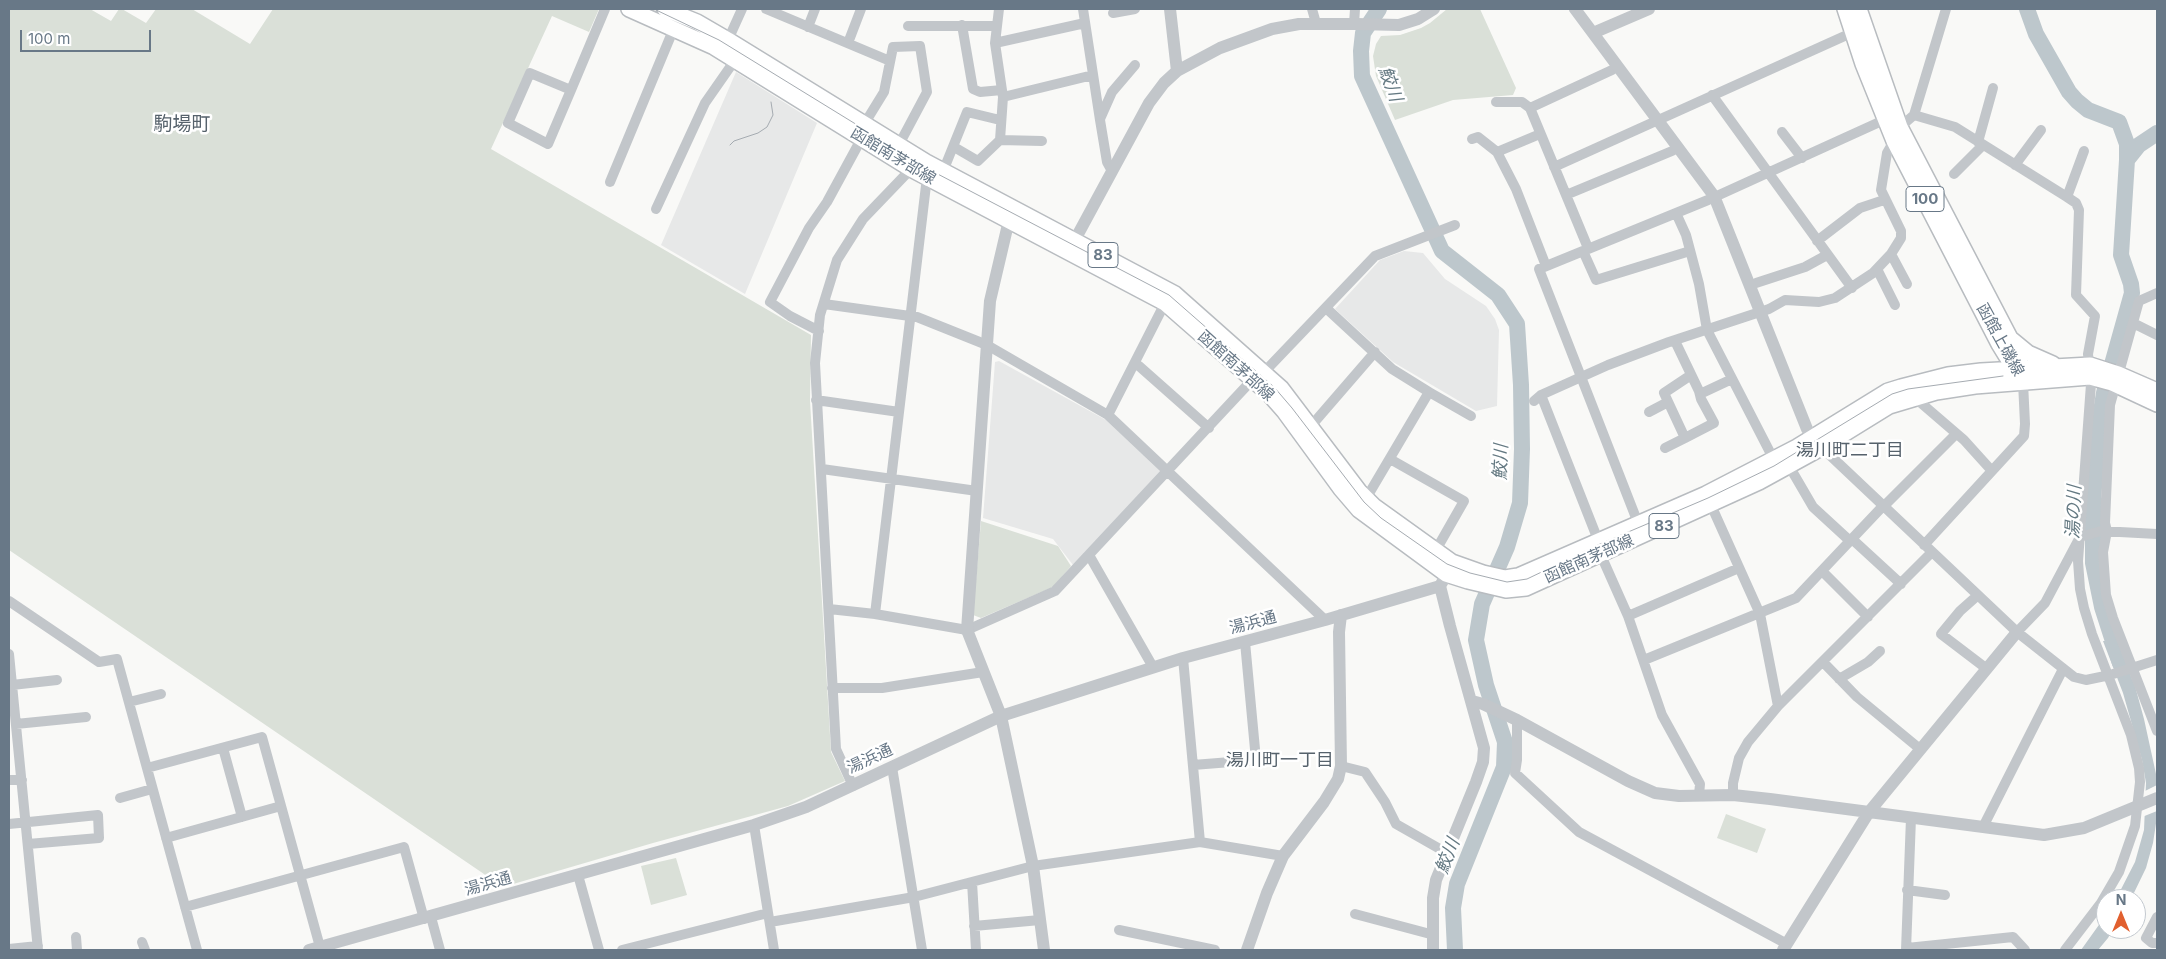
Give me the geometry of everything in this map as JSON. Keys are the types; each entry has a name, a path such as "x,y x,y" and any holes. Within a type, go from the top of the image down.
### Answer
{"main road":[{"name":"函館南茅部線","path":"629,9 673,15 697,22 1012,215 1072,246 1174,294 1258,376 1341,489 1363,504 1446,574 1482,578 1517,590 1526,588 1638,523 1706,494 1774,460 1817,443"},
{"name":"函館上磯線","path":"1845,9 1859,29 1897,134 2005,341 2019,373"},
{"name":"函館上磯線","path":"1859,9 1859,29 1884,120 1897,134"},
{"name":"函館南茅部線","path":"673,15 714,47 911,169 936,169"},
{"name":"函館南茅部線","path":"1072,246 1165,303 1258,376 1281,388 1311,426 1363,504 1374,506 1436,550 1446,574"},
{"path":"1989,370 2005,341 2045,362 2058,365"},
{"name":"83","path":"1817,443 1889,406 1918,397 2058,365 2094,372 2157,391"},
{"name":"83","path":"1817,443 1888,391 1948,375 1989,370 2019,373 2094,372"},
{"name":"83","path":"2115,379 2157,404"},
{"name":"函館南茅部線","path":"1599,546 1711,505 1759,482 1817,443"}],"street":[{"path":"571,90 530,73 508,123 548,144 571,90 605,9"},
{"path":"728,40 742,9"},
{"path":"766,9 890,61"},
{"path":"808,27 815,9"},
{"path":"848,44 861,9"},
{"path":"954,147 978,162 1000,140 1003,94 995,43 999,9"},
{"path":"1083,9 1107,162 1112,171"},
{"path":"1113,12 1134,9"},
{"path":"1170,9 1177,71"},
{"path":"1312,9 1316,23"},
{"path":"1355,9 1355,24"},
{"path":"1072,246 1149,103 1164,83 1177,71 1206,54 1259,32 1286,26 1316,23 1393,26 1410,23 1434,9"},
{"path":"1575,9 1714,196 1808,429 1817,443 1885,504 1932,552 2017,632 2063,669 2080,679 2112,675 2157,660"},
{"path":"1592,33 1648,9"},
{"path":"1699,795 1700,784 1662,715 1628,616 1538,398 1582,377 1675,341 1761,312 1789,299 1819,302 1835,298 1878,269 1891,254 1901,234 1884,200 1881,187 1887,153 1897,134 1914,115 1946,9"},
{"path":"610,182 673,15"},
{"path":"995,43 1085,23"},
{"path":"962,25 973,89 980,92 1003,94 1093,75"},
{"path":"908,26 997,26"},
{"path":"1554,167 1859,29"},
{"path":"868,118 884,92 893,46 920,46 927,92 902,139"},
{"path":"656,209 705,103 735,60"},
{"path":"1100,120 1112,92 1135,65"},
{"path":"1530,108 1612,70"},
{"path":"1954,174 1980,143 1993,88"},
{"path":"1712,95 1852,288"},
{"path":"1496,102 1522,102 1530,108 1566,195 1596,280 1690,251"},
{"path":"875,614 911,316 936,169 954,147 967,112 1000,120"},
{"path":"1914,115 1955,127 2076,203 2079,210 2076,296 2095,316 2088,354 2094,372 2082,536 2078,561 2082,600 2092,634 2112,675 2131,735 2139,768 2140,805 2135,826 2119,872 2101,903 2065,950"},
{"path":"1638,523 1539,269 1769,173 1884,120"},
{"path":"2015,165 2041,130"},
{"path":"1782,132 1802,158"},
{"path":"1497,152 1540,134"},
{"path":"1472,138 1478,137 1497,152 1516,189 1546,266"},
{"path":"1000,140 1042,141"},
{"path":"818,331 790,316 770,302 809,228 827,202 858,145"},
{"path":"1566,195 1672,151"},
{"path":"2067,197 2084,151"},
{"path":"853,786 836,749 822,470 816,400 815,363 818,331 837,260 849,239 863,219 911,169"},
{"path":"1817,241 1860,208 1884,200"},
{"path":"1676,213 1690,251 1705,308 1707,330 1774,460"},
{"path":"1012,215 990,302 968,630 1001,716 1033,866 1044,950"},
{"path":"829,609 875,614 968,630 1055,591 1258,376 1375,256 1455,225"},
{"path":"1891,254 1907,284"},
{"path":"1756,283 1805,266 1827,255"},
{"path":"1878,269 1895,305"},
{"path":"2157,293 2139,301 2115,379 2110,405 2103,552 2106,596 2157,731"},
{"path":"1108,415 1165,303"},
{"path":"824,304 911,316 987,344 1108,415 1325,620"},
{"path":"1326,308 1392,369 1471,416"},
{"path":"2133,323 2157,335"},
{"path":"1665,448 1714,423 1675,341"},
{"path":"1311,426 1375,352"},
{"path":"1139,366 1209,428"},
{"path":"1924,544 2024,436 2026,424 2019,373"},
{"path":"1684,438 1664,392 1691,375"},
{"path":"1700,394 1732,379"},
{"path":"1363,504 1429,392"},
{"path":"1918,397 1921,403 1956,434 1992,471"},
{"path":"816,400 899,412"},
{"path":"1649,412 1668,402"},
{"path":"1644,660 1796,598 1885,504 1956,434"},
{"path":"1390,459 1464,501 1436,550"},
{"path":"822,470 977,491"},
{"path":"1792,470 1813,507 1901,584"},
{"path":"1711,505 1760,614 1778,706"},
{"path":"1512,718 1517,760 1515,773 1579,832 1785,947 1869,812 2017,632 2045,603 2082,536 2104,531 2157,534"},
{"path":"1733,795 1733,783 1739,758 1748,742 1778,706 1932,552"},
{"path":"1089,556 1153,667"},
{"path":"1628,616 1739,568"},
{"path":"1822,571 1868,617"},
{"path":"1433,950 1435,888 1483,762 1484,748 1477,703 1446,574"},
{"name":"湯浜通","path":"315,949 754,825 806,807 1001,716 1183,658 1341,615 1446,574"},
{"path":"1978,595 1960,611 1941,634 1987,669"},
{"path":"9,601 99,662 117,659 197,950"},
{"path":"1247,950 1267,893 1283,856 1332,792 1341,766 1339,632 1341,615"},
{"path":"1193,765 1256,760 1245,642"},
{"path":"1839,679 1868,662 1880,651"},
{"path":"9,654 13,717 22,780 38,948 9,949"},
{"path":"1183,658 1200,842"},
{"path":"1822,662 1857,697 1920,750"},
{"path":"1983,827 2063,669"},
{"path":"832,688 882,688 983,672"},
{"path":"12,685 57,680"},
{"path":"129,702 161,694"},
{"path":"1477,703 1512,718 1628,781 1655,793 1679,796 1733,795 2044,835 2066,833 2084,828 2157,798"},
{"path":"13,717 86,717"},
{"path":"147,768 262,737 300,875 315,949"},
{"path":"222,748 242,817"},
{"path":"1341,766 1364,772 1385,802 1396,824 1447,853"},
{"path":"892,767 922,950"},
{"path":"9,780 22,780"},
{"path":"120,798 152,789"},
{"path":"166,838 281,806"},
{"path":"9,824 98,816 99,838 28,844"},
{"path":"1910,818 1906,949 1980,946 2013,937 2024,950"},
{"path":"754,825 774,950"},
{"path":"622,950 769,918 914,897 1033,866 1200,842 1283,856"},
{"path":"186,907 404,847 440,950"},
{"path":"578,875 598,950"},
{"path":"972,882 976,950"},
{"path":"1908,890 1945,896"},
{"path":"1355,914 1434,935"},
{"path":"2157,917 2146,938 2152,943 2157,943"},
{"path":"974,926 1040,920"},
{"path":"1119,930 1215,950"},
{"path":"76,937 77,950"}],"shaded area":[{"path":"9,9 90,9 111,21 119,9 122,9 146,23 156,9 192,9 250,44 273,9 599,9 589,32 552,16 491,149 811,335 810,401 831,752 845,781 788,806 503,887 9,550"},
{"path":"1447,9 1480,9 1516,88 1513,95 1453,100 1395,120 1376,76 1373,56 1376,44 1381,36 1400,35 1421,28"},
{"path":"736,72 817,123 745,294 661,245"},
{"path":"1404,251 1423,253 1445,279 1486,306 1495,319 1499,330 1497,406 1476,411 1393,362 1335,309 1380,260"},
{"path":"999,361 1106,420 1161,472 1073,565 1053,539 983,518 995,362"},
{"path":"981,521 1058,546 1071,566 1053,587 981,618 973,615"},
{"path":"2103,641 2116,641 2135,686 2156,774 2157,817 2153,843 2146,868 2136,889 2121,889 2135,862 2144,830 2146,783 2142,760 2123,693"},
{"path":"1726,814 1766,829 1757,853 1717,838"},
{"path":"676,858 687,895 651,905 641,866"},
{"path":"2096,929 2096,939 2107,939 2098,950 2081,950"}],"pier":[{"path":"2157,785 2157,811 2142,817 2143,792"}],"waterway":[{"name":"鮫川","path":"1379,9 1363,33 1361,51 1362,76 1442,251 1498,295 1517,324 1521,385 1522,449 1520,503 1507,547 1482,604 1476,640 1486,685 1505,742 1504,767 1457,884 1453,908 1455,950"},
{"path":"2027,9 2036,34 2069,92 2088,110 2119,122 2127,144 2127,160"},
{"name":"湯の川","path":"2120,663 2102,607 2093,563 2093,502 2098,430 2104,393 2132,293 2131,284 2121,255 2127,160 2139,145 2157,133"}],"tram line":[{"path":"654,9 719,40 932,171 1169,295 1274,387 1364,502 1381,518 1447,564 1470,573 1507,582 1527,579 1600,544 1708,498 1774,466 1892,394 1908,389 2003,376"},
{"path":"730,145 734,141 758,133 767,127 773,115 771,102"}],"district":[{"name":"駒場町","path":"182,124"},
{"name":"湯川町二丁目","path":"1850,451"},
{"name":"湯川町一丁目","path":"1280,761"}]}
